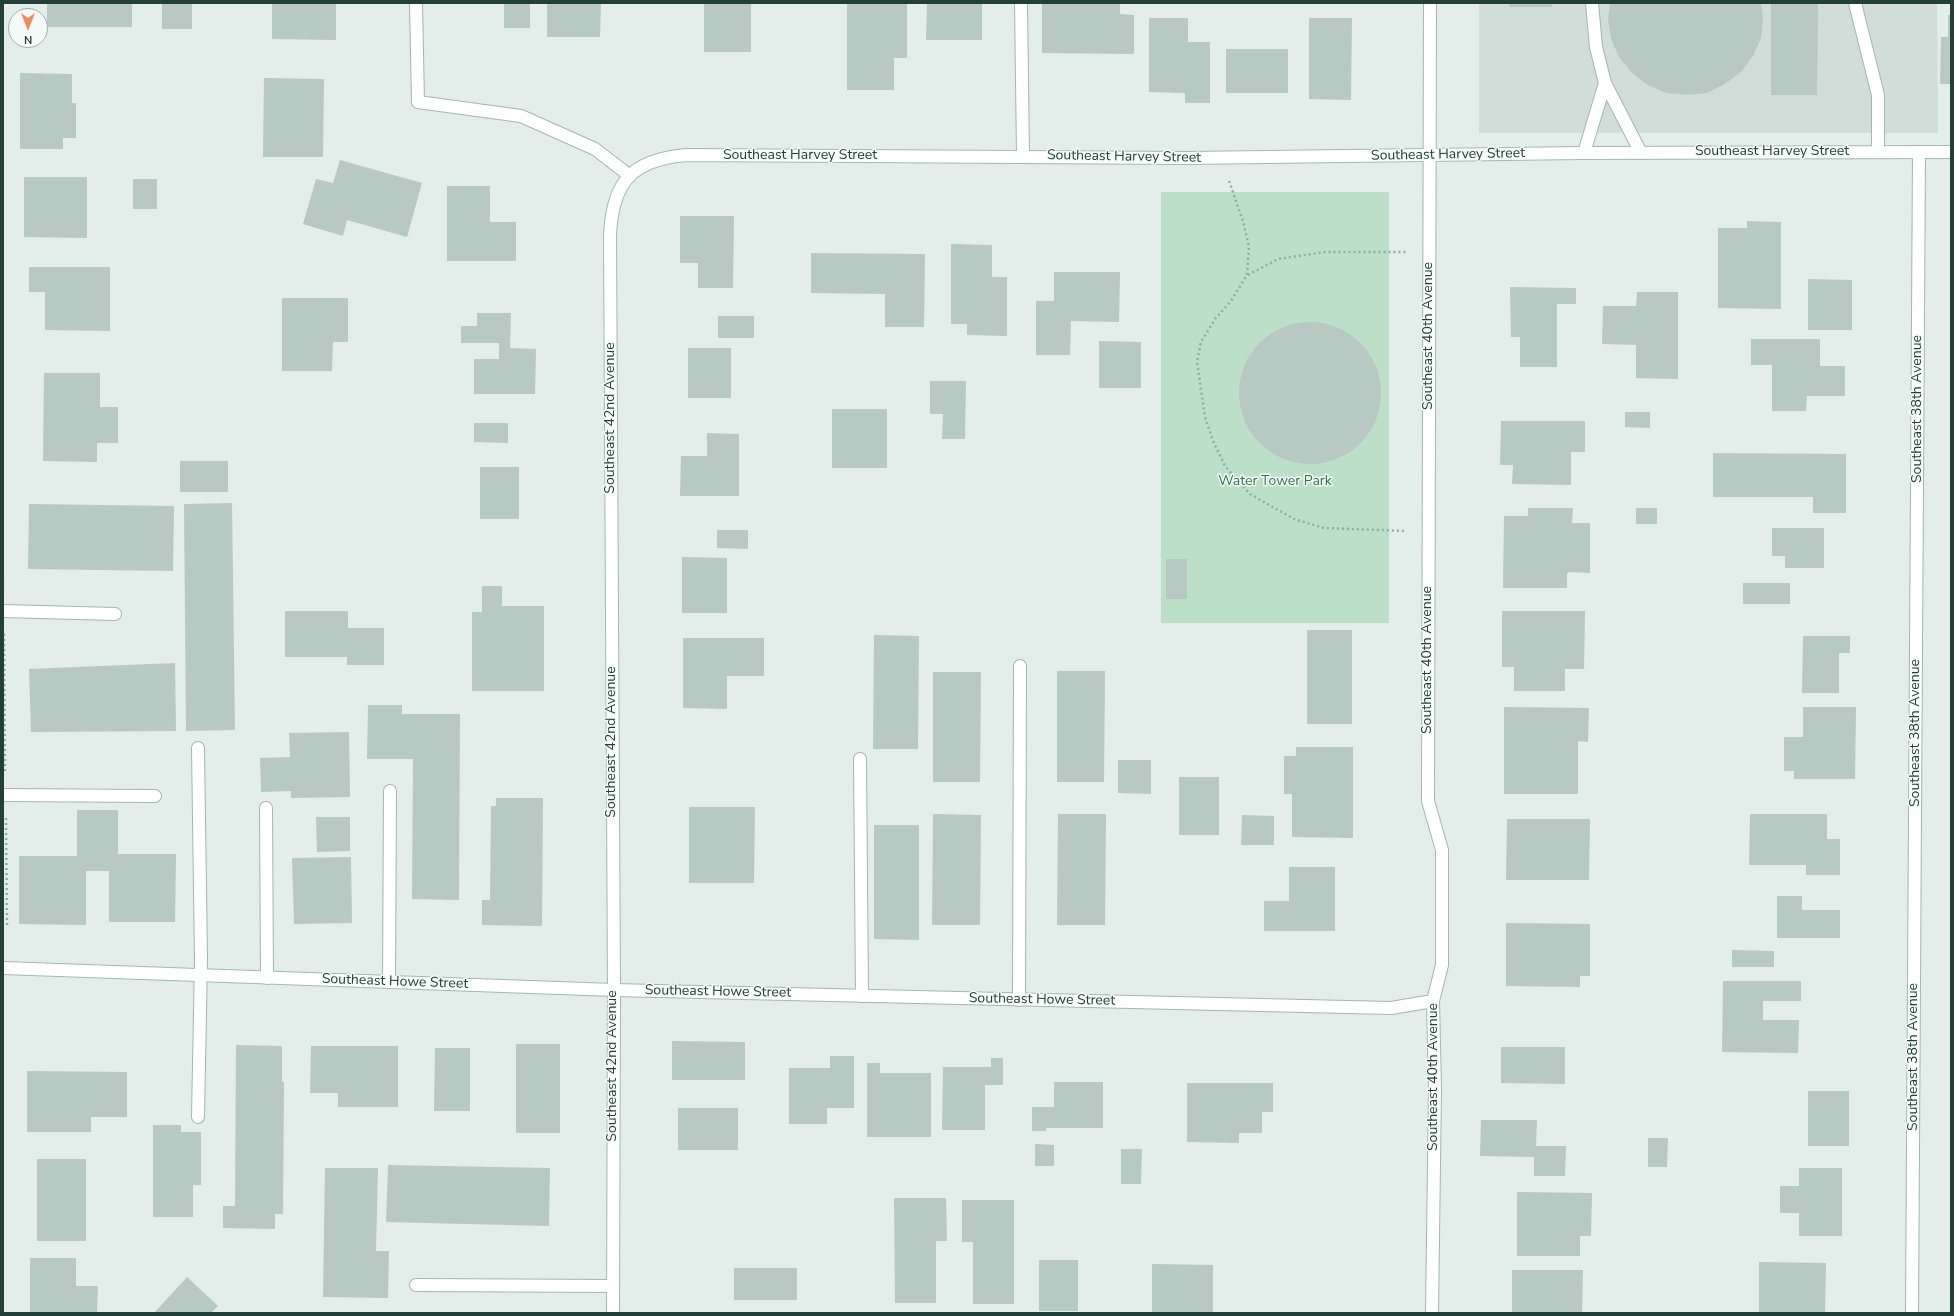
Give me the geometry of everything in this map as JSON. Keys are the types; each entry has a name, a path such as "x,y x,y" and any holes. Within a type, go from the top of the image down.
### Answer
{"street":[{"path":"416,3 418,102 521,116 595,149 630,176"},
{"path":"1021,3 1023,156"},
{"name":"Southeast 40th Avenue","path":"1430,3 1428,801 1442,850 1442,964 1433,1001 1435,1089 1432,1313"},
{"path":"1592,3 1596,47 1605,83 1640,153"},
{"path":"1855,3 1878,95 1878,152"},
{"path":"1584,153 1605,83"},
{"name":"Southeast 38th Avenue","path":"1912,1313 1919,152"},
{"name":"Southeast Harvey Street","path":"630,176 654,161 668,157 686,156 1023,156 1220,158 1584,153 1951,152"},
{"name":"Southeast 42nd Avenue","path":"613,1313 614,990 610,234 612,210 616,198 620,187 630,176"},
{"path":"3,611 114,614"},
{"path":"1019,1000 1020,666"},
{"path":"198,748 201,976 198,1117"},
{"path":"860,759 862,996"},
{"path":"389,982 390,791"},
{"path":"4,795 155,796"},
{"path":"266,808 268,978"},
{"name":"Southeast Howe Street","path":"3,968 614,990 1019,1000 1391,1008 1433,1001"},
{"path":"416,1285 613,1286"}],"path":[{"path":"1220,158 1243,220 1249,247 1247,275 1231,300 1215,319 1201,342 1198,362 1205,417 1213,441 1225,466 1250,494 1294,519 1324,528 1429,532"},
{"path":"1247,275 1278,259 1325,252 1429,252"},
{"path":"3,580 4,795 7,928"}],"shaded area":[{"path":"1479,3 1937,3 1938,133 1479,133"}],"green space":[{"name":"Water Tower Park","path":"1161,192 1389,192 1389,623 1161,623"}],"building":[{"path":"47,3 132,3 132,27 48,27"},
{"path":"162,3 192,3 192,29 162,29"},
{"path":"272,3 336,3 336,40 272,39"},
{"path":"547,3 601,3 600,37 547,37"},
{"path":"704,3 751,3 751,52 704,52"},
{"path":"847,3 907,3 907,58 894,58 894,90 847,90"},
{"path":"927,3 982,3 982,40 926,40"},
{"path":"1042,3 1120,3 1120,14 1134,15 1134,54 1042,53"},
{"path":"1509,3 1552,3 1552,7 1509,7"},
{"path":"1610,3 1761,3 1763,18 1761,38 1753,56 1741,72 1725,84 1707,93 1687,95 1666,93 1648,85 1632,73 1619,57 1611,39 1608,19"},
{"path":"1771,3 1818,3 1817,95 1771,95"},
{"path":"504,4 530,4 530,28 504,28"},
{"path":"1948,15 1951,15 1951,84 1940,84 1941,37 1948,37"},
{"path":"1149,18 1188,18 1188,42 1210,42 1210,103 1185,103 1185,93 1149,92"},
{"path":"1309,18 1352,18 1351,100 1309,99"},
{"path":"1226,49 1288,49 1288,93 1226,93"},
{"path":"20,73 72,74 72,103 76,103 76,138 63,138 63,149 20,149"},
{"path":"264,78 324,79 323,157 263,157"},
{"path":"340,160 422,183 407,237 347,220 343,236 303,224 316,179 333,183"},
{"path":"24,177 87,177 87,238 24,237"},
{"path":"133,179 157,179 157,209 133,209"},
{"path":"447,186 490,186 490,222 516,222 516,261 447,261"},
{"path":"680,216 734,216 733,288 698,288 698,263 680,263"},
{"path":"1747,221 1781,222 1781,309 1718,308 1718,228 1747,228"},
{"path":"951,244 992,245 992,277 1007,277 1007,336 967,335 967,324 951,324"},
{"path":"811,253 925,254 924,327 885,327 885,294 811,293"},
{"path":"29,267 110,267 110,331 45,330 45,292 29,292"},
{"path":"1054,272 1120,272 1119,322 1071,321 1070,355 1036,355 1036,301 1054,301"},
{"path":"1808,279 1852,280 1852,330 1808,330"},
{"path":"1510,287 1576,288 1576,304 1557,304 1557,367 1520,367 1520,337 1511,337"},
{"path":"1637,292 1678,292 1678,379 1636,378 1636,345 1602,344 1603,306 1636,306"},
{"path":"282,298 348,298 348,342 333,342 332,371 282,371"},
{"path":"477,313 511,313 510,348 536,349 535,394 474,394 474,359 499,359 499,343 461,343 461,326 477,326"},
{"path":"718,316 754,316 754,338 718,338"},
{"path":"1310,322 1331,325 1355,338 1365,348 1378,372 1381,393 1378,414 1365,438 1355,448 1331,461 1310,464 1289,461 1265,448 1255,438 1242,414 1239,393 1242,372 1255,348 1265,338 1289,325"},
{"path":"1751,339 1820,339 1820,366 1845,366 1845,396 1807,396 1806,411 1772,411 1772,365 1751,365"},
{"path":"1099,341 1141,342 1141,388 1099,388"},
{"path":"688,348 731,348 731,398 688,398"},
{"path":"44,373 100,373 100,407 118,407 118,443 97,443 97,462 43,461"},
{"path":"930,381 966,381 965,439 942,439 943,414 930,414"},
{"path":"832,409 887,409 887,468 832,468"},
{"path":"1625,412 1650,412 1650,428 1625,427"},
{"path":"1501,421 1585,421 1585,452 1571,452 1571,485 1512,484 1513,465 1500,465"},
{"path":"474,423 508,423 508,443 474,442"},
{"path":"707,433 739,434 739,496 680,496 681,456 707,456"},
{"path":"1713,453 1846,454 1846,513 1813,513 1813,497 1713,497"},
{"path":"180,461 228,461 228,492 180,492"},
{"path":"480,467 519,467 519,519 480,519"},
{"path":"232,503 235,730 186,731 184,504"},
{"path":"29,504 174,506 173,571 28,569"},
{"path":"1528,508 1573,508 1572,523 1590,523 1590,573 1569,572 1567,574 1567,588 1503,588 1504,516 1528,516"},
{"path":"1636,508 1657,508 1657,524 1636,524"},
{"path":"1772,528 1824,528 1824,568 1785,568 1785,556 1772,556"},
{"path":"717,530 748,530 748,549 717,548"},
{"path":"682,557 727,558 727,613 682,613"},
{"path":"1166,559 1187,559 1187,599 1166,599"},
{"path":"1743,583 1790,583 1790,604 1743,604"},
{"path":"482,586 502,586 502,606 544,606 544,691 472,691 472,612 482,612"},
{"path":"285,611 348,611 348,628 384,628 384,665 347,665 347,657 285,657"},
{"path":"1502,611 1585,611 1584,669 1565,669 1565,691 1514,691 1514,667 1502,667"},
{"path":"1307,630 1352,630 1352,724 1307,724"},
{"path":"874,635 919,636 918,749 873,749"},
{"path":"1803,636 1850,636 1850,653 1839,653 1839,693 1802,693"},
{"path":"683,638 764,638 764,676 727,676 727,709 683,708"},
{"path":"175,663 176,731 31,732 29,669"},
{"path":"1057,671 1105,671 1104,782 1057,782"},
{"path":"933,672 981,672 980,782 933,782"},
{"path":"368,705 402,705 402,714 460,714 459,900 412,899 413,759 367,759"},
{"path":"1504,707 1589,708 1588,742 1578,741 1578,794 1504,794"},
{"path":"1803,707 1856,707 1855,779 1794,779 1794,771 1784,771 1784,737 1803,737"},
{"path":"349,732 350,797 291,798 291,791 261,792 260,758 290,757 289,733"},
{"path":"1296,747 1353,747 1353,838 1292,837 1292,794 1284,794 1284,756 1296,756"},
{"path":"1118,760 1151,760 1151,794 1118,793"},
{"path":"1179,777 1219,777 1219,835 1179,835"},
{"path":"496,798 543,798 542,926 482,925 482,900 490,900 491,806 496,806"},
{"path":"689,807 755,807 754,883 689,883"},
{"path":"77,810 118,810 118,854 176,854 175,922 109,922 109,871 86,871 86,925 19,924 19,856 77,856"},
{"path":"933,814 981,815 980,925 932,925"},
{"path":"1058,814 1106,814 1105,925 1057,925"},
{"path":"1750,814 1827,814 1827,839 1840,839 1840,875 1806,875 1806,865 1749,865"},
{"path":"1242,815 1274,816 1274,845 1241,845"},
{"path":"316,817 350,817 350,851 317,852"},
{"path":"1507,819 1590,819 1589,880 1506,880"},
{"path":"874,825 919,825 919,940 874,939"},
{"path":"351,857 352,923 294,924 292,858"},
{"path":"1289,867 1335,867 1335,931 1264,931 1264,901 1289,901"},
{"path":"1777,896 1802,896 1802,910 1840,910 1840,938 1777,938"},
{"path":"1506,923 1590,924 1590,976 1580,976 1580,987 1506,986"},
{"path":"1732,950 1774,951 1774,967 1732,967"},
{"path":"1723,981 1801,981 1801,1001 1763,1001 1763,1020 1799,1020 1798,1053 1722,1052"},
{"path":"672,1041 745,1042 745,1080 672,1080"},
{"path":"516,1044 560,1044 560,1133 516,1133"},
{"path":"236,1045 282,1046 282,1082 284,1082 283,1214 275,1214 275,1229 223,1228 223,1206 235,1206"},
{"path":"311,1046 398,1046 398,1107 338,1107 338,1093 310,1093"},
{"path":"1501,1047 1565,1047 1565,1084 1501,1083"},
{"path":"435,1048 470,1048 470,1111 434,1111"},
{"path":"830,1056 854,1056 854,1108 827,1108 827,1124 789,1124 789,1068 830,1068"},
{"path":"991,1058 1003,1058 1003,1085 985,1085 985,1130 942,1130 943,1067 991,1067"},
{"path":"867,1063 880,1063 880,1073 931,1073 931,1137 867,1137"},
{"path":"27,1071 127,1072 127,1117 91,1117 91,1132 27,1132"},
{"path":"1054,1082 1103,1082 1103,1128 1046,1128 1046,1131 1032,1131 1032,1107 1054,1107"},
{"path":"1187,1083 1273,1083 1273,1112 1262,1112 1262,1133 1239,1133 1239,1143 1187,1142"},
{"path":"1808,1091 1849,1091 1849,1146 1808,1146"},
{"path":"678,1108 738,1108 738,1150 678,1150"},
{"path":"1481,1120 1537,1120 1536,1146 1566,1146 1565,1176 1534,1176 1534,1157 1480,1156"},
{"path":"153,1125 181,1125 181,1132 201,1132 201,1185 193,1185 193,1217 153,1217"},
{"path":"1648,1138 1668,1138 1667,1167 1648,1167"},
{"path":"1035,1144 1054,1145 1054,1166 1035,1166"},
{"path":"1121,1149 1142,1149 1141,1184 1121,1184"},
{"path":"37,1159 86,1159 86,1241 37,1241"},
{"path":"388,1165 550,1168 549,1226 386,1222"},
{"path":"325,1168 378,1168 376,1251 389,1251 388,1298 323,1297"},
{"path":"1799,1168 1842,1168 1842,1236 1799,1236 1799,1213 1780,1213 1780,1186 1799,1186"},
{"path":"1517,1192 1592,1193 1591,1236 1580,1236 1580,1256 1517,1256"},
{"path":"894,1198 946,1198 947,1241 936,1241 936,1303 895,1303"},
{"path":"962,1200 1014,1200 1014,1304 973,1304 973,1242 962,1242"},
{"path":"30,1258 76,1258 76,1286 98,1286 97,1313 30,1313"},
{"path":"1039,1260 1078,1260 1078,1311 1039,1311"},
{"path":"1759,1262 1826,1263 1825,1313 1759,1313"},
{"path":"1152,1264 1213,1265 1213,1313 1152,1313"},
{"path":"734,1268 797,1268 797,1300 734,1300"},
{"path":"1512,1270 1583,1270 1582,1313 1512,1313"},
{"path":"187,1277 218,1306 211,1313 154,1313"}]}
